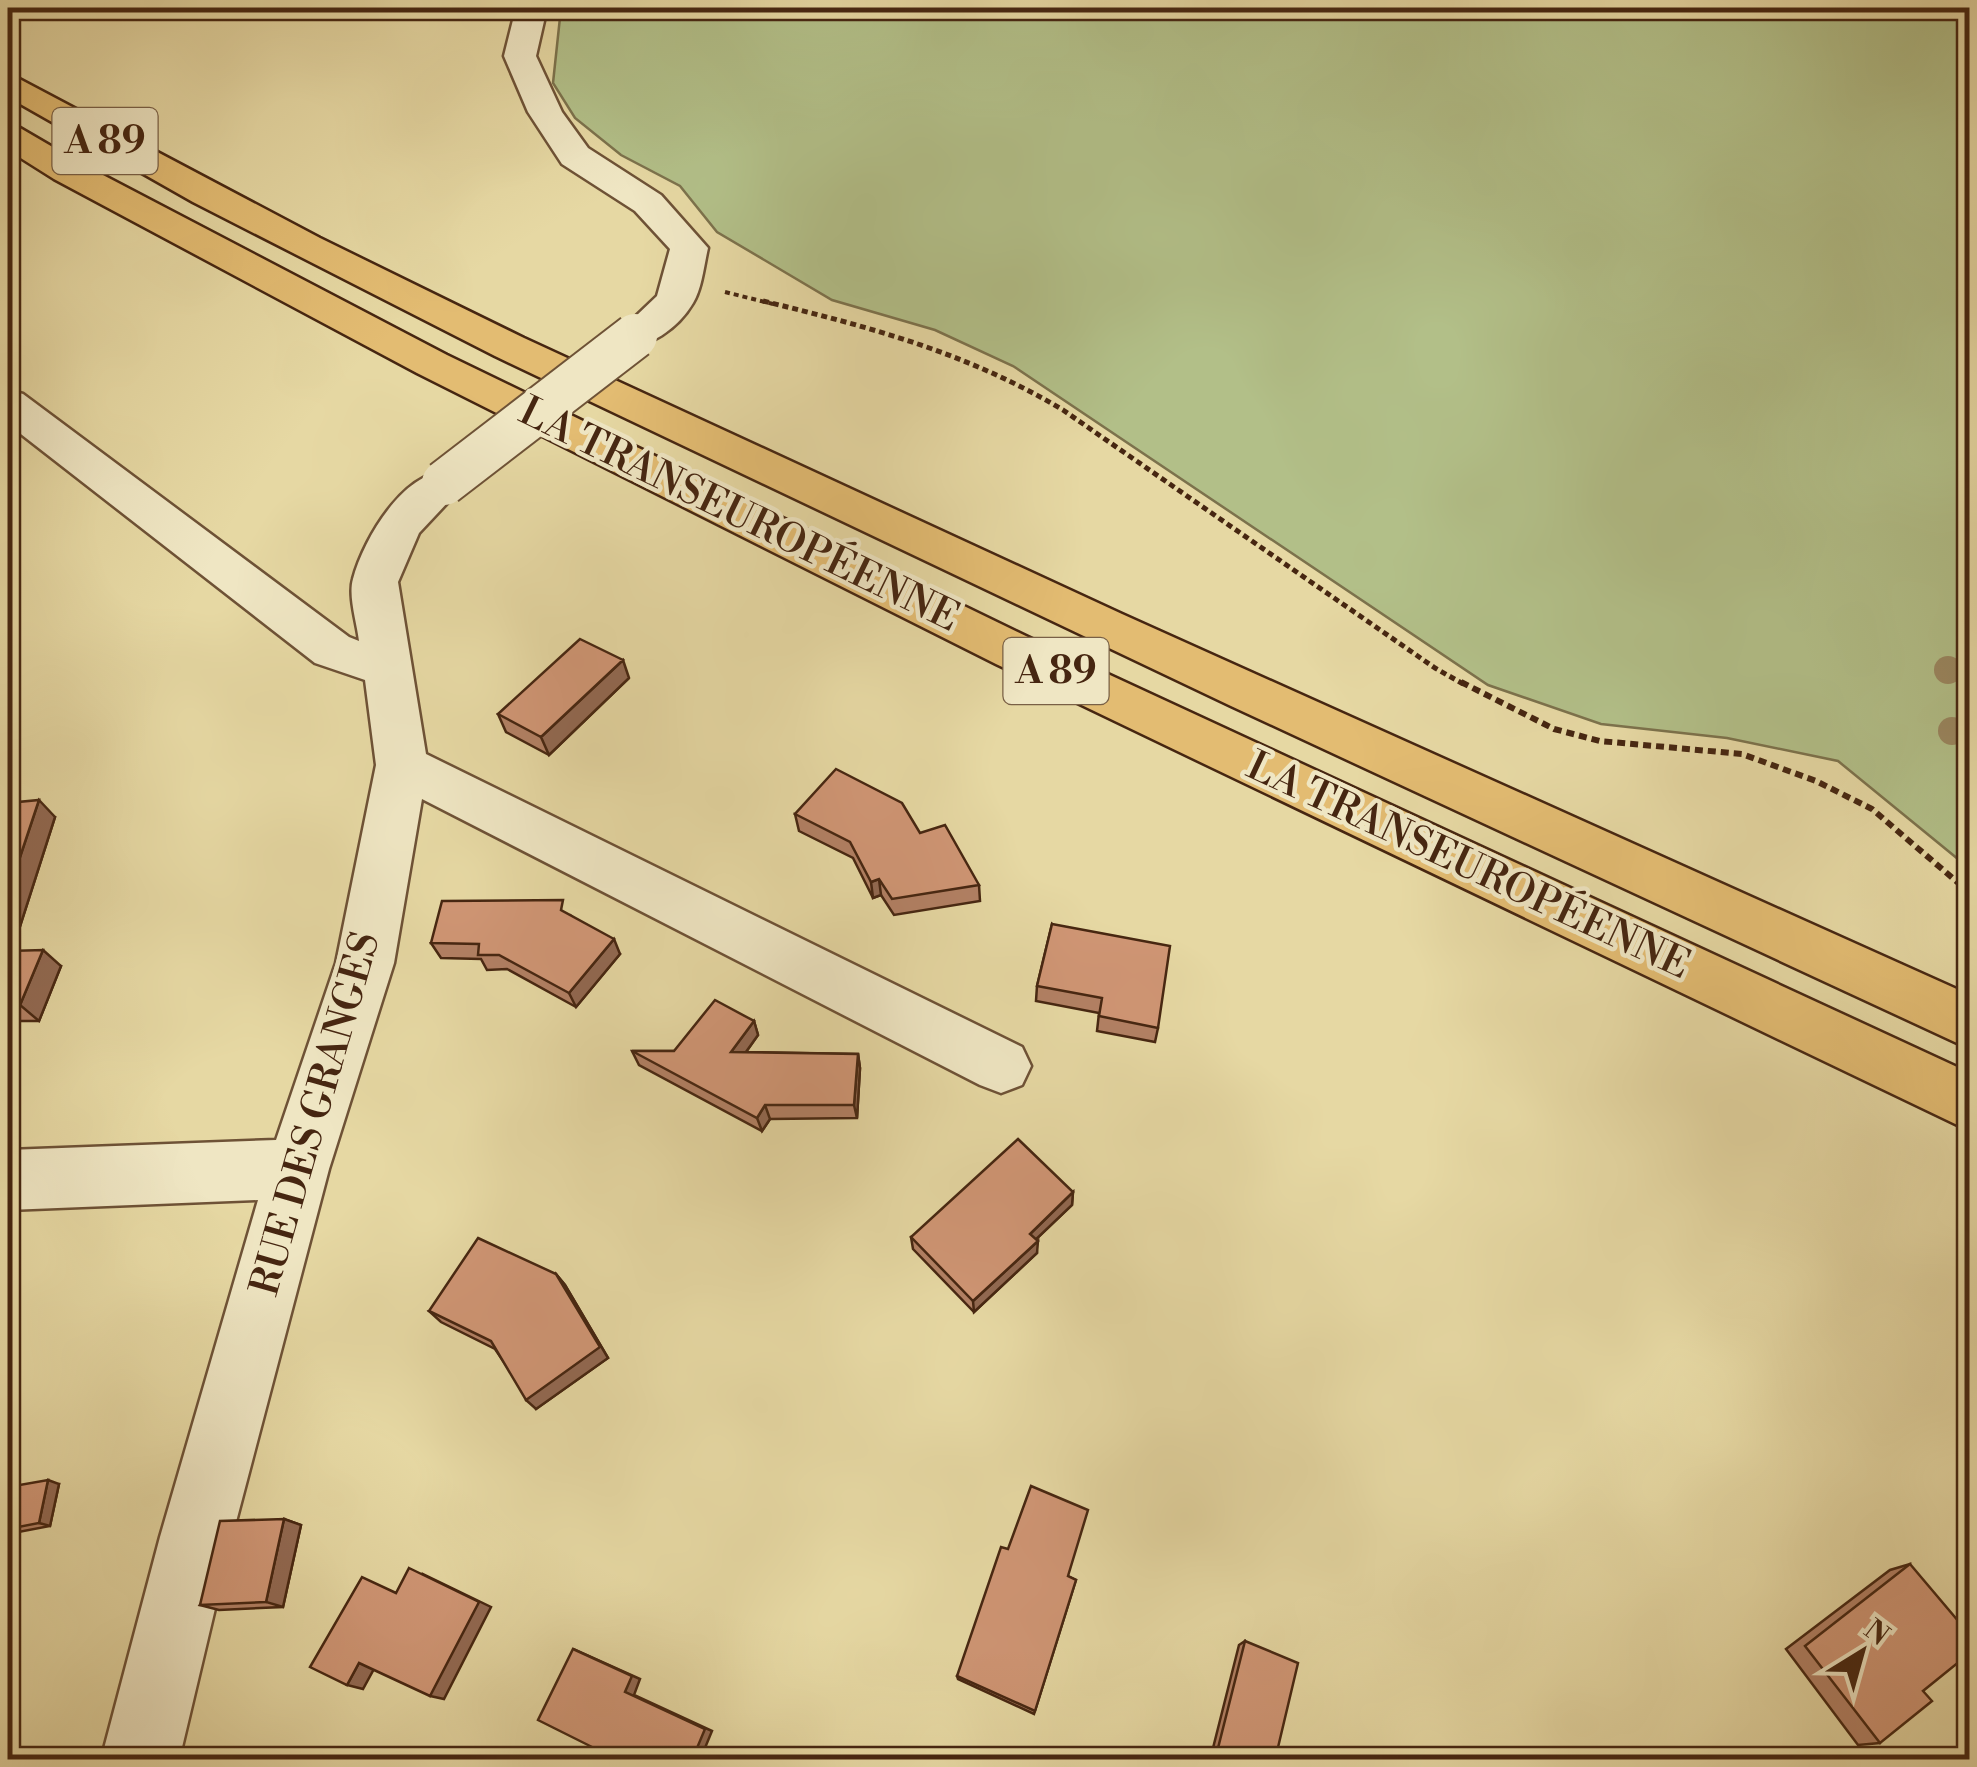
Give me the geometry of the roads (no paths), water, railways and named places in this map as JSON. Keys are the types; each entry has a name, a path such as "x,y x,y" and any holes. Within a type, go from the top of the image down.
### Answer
{"highway":[{"name":"LA TRANSEUROPÉENNE","path":"8,83 112,145 473,330 1031,592 1970,1023"},
{"name":"LA TRANSEUROPÉENNE","path":"8,135 67,171 432,364 942,616 1970,1103"}],"street":[{"name":"RUE DES GRANGES","path":"140,1760 196,1538 298,1170 365,963 402,765 375,582 398,525 444,483 676,300 689,248 648,203 575,156 545,112 520,56 531,8"},
{"path":"8,403 332,650 386,668"},
{"path":"402,765 1001,1066"},
{"path":"8,1180 298,1170"}]}
